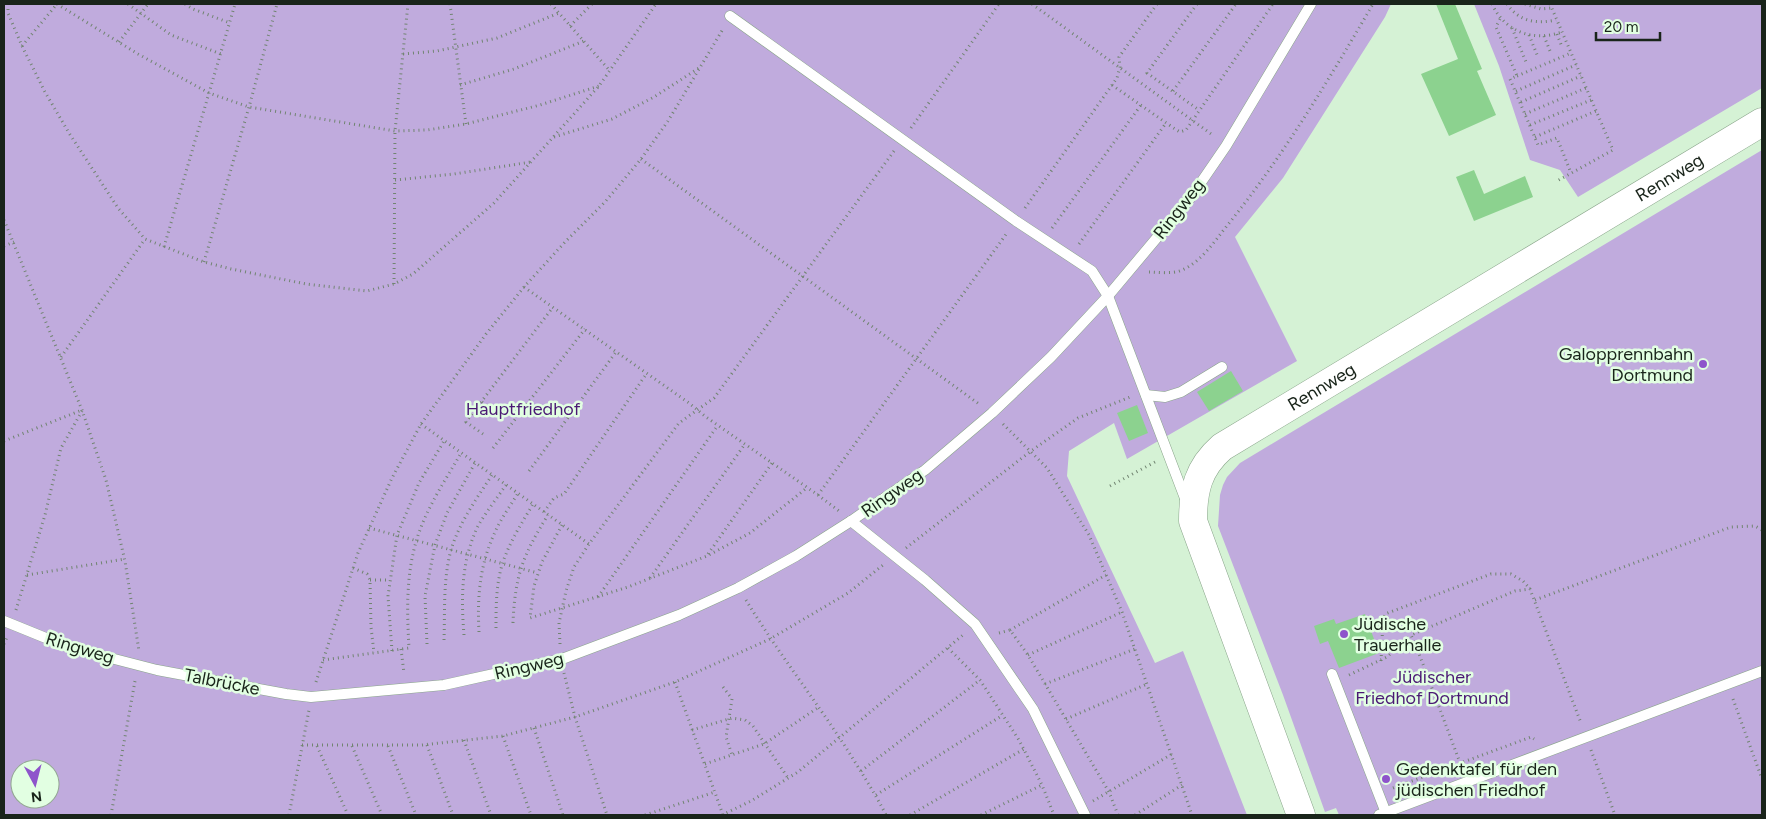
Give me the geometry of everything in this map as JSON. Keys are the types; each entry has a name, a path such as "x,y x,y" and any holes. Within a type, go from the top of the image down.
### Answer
{"street":[{"name":"Rennweg","path":"1301,815 1193,521 1193,500 1197,483 1211,457 1222,447 1762,122"}],"lane":[{"name":"Ringweg","path":"286,694 311,697 444,685 562,659 653,626 738,588 796,556 851,521 925,470 992,413 1051,357 1108,296 1191,197 1226,146 1311,4"},
{"path":"730,16 903,138 1016,221 1092,271 1108,296 1193,521"},
{"path":"1145,393 1165,397 1181,392 1222,367"},
{"path":"851,521 926,580 975,624 1034,709 1084,812"},
{"name":"Ringweg","path":"8,623 68,647 157,670"},
{"name":"Talbrücke","path":"157,670 286,694"},
{"path":"1334,678 1378,793 1382,814 1762,671"}],"path":[{"path":"8,4 8,13 22,46 69,134 118,208 144,239 204,262 306,284 367,291 394,284 413,274 494,203 599,86 656,4"},
{"path":"22,46 57,4 209,93 249,107 395,131 427,130 466,124 599,86"},
{"path":"128,4 171,35 221,54"},
{"path":"119,42 148,4"},
{"path":"185,4 192,10 230,24"},
{"path":"164,248 235,4"},
{"path":"204,262 277,4"},
{"path":"394,284 395,131 408,4"},
{"path":"450,4 466,124"},
{"path":"551,4 610,71"},
{"path":"570,26 592,4"},
{"path":"607,815 564,678 559,623 566,591 574,567 679,423 714,398 998,4"},
{"path":"1032,4 1226,146"},
{"path":"818,494 1117,78 1120,67 1118,58 1157,4"},
{"path":"1197,4 1147,72 1199,110"},
{"path":"1172,91 1236,4"},
{"path":"1112,85 1180,132 1186,130 1273,4"},
{"path":"1128,272 1175,272 1186,269 1199,260 1247,201 1286,144 1327,82 1373,4"},
{"path":"1492,4 1500,19 1511,28 1529,35 1544,36 1562,32"},
{"path":"1507,4 1519,16 1533,22 1556,20"},
{"path":"1525,4 1541,9 1550,6 1613,150 1556,182"},
{"path":"4,15 8,13"},
{"path":"403,54 437,51 497,38 559,13"},
{"path":"289,815 311,697 353,568 392,478 421,424 486,334 524,287 605,202 641,159 668,121 730,16"},
{"path":"1500,19 1496,27 1517,76"},
{"path":"1511,28 1526,62"},
{"path":"1557,34 1562,46"},
{"path":"1529,35 1538,57"},
{"path":"1544,36 1550,51"},
{"path":"460,85 514,68 584,41"},
{"path":"1571,53 1510,79 1538,145 1557,138 1571,173"},
{"path":"1516,91 1576,65"},
{"path":"554,137 612,119 654,97 701,67"},
{"path":"1520,102 1581,76"},
{"path":"1525,114 1586,88"},
{"path":"1530,125 1591,100"},
{"path":"1044,240 1141,105"},
{"path":"1534,137 1596,111"},
{"path":"1070,257 1166,123"},
{"path":"641,159 992,413 1047,468 1089,535 1122,612 1192,815"},
{"path":"395,180 454,174 532,162"},
{"path":"4,220 82,410 106,480 125,559 141,666 133,687 111,815"},
{"path":"61,358 144,239"},
{"path":"4,246 14,242"},
{"path":"524,287 818,494 851,521"},
{"path":"482,434 466,422 553,307"},
{"path":"492,448 584,329"},
{"path":"529,471 616,352"},
{"path":"544,512 554,498 564,494 648,373"},
{"path":"302,745 427,745 503,736 575,717 675,682 770,639 848,593 1031,451 1078,418 1145,393"},
{"path":"482,402 499,414"},
{"path":"4,441 82,410"},
{"path":"8,623 27,575 46,515 61,448 82,410"},
{"path":"421,424 589,544"},
{"path":"598,598 718,425"},
{"path":"392,651 388,596 397,535 418,482 444,441"},
{"path":"650,579 745,444"},
{"path":"323,660 409,648 407,601 416,540 430,507 461,453"},
{"path":"1110,486 1169,454"},
{"path":"427,644 425,596 435,546 447,513 475,463"},
{"path":"707,556 772,463"},
{"path":"444,640 445,589 452,550 470,509 492,475"},
{"path":"464,635 461,599 467,554 479,526 506,485"},
{"path":"562,525 538,573 534,586 530,618 598,598 707,556 750,532 808,487"},
{"path":"479,632 478,600 484,559 496,529 518,493"},
{"path":"496,628 496,601 502,564 511,542 533,504"},
{"path":"513,623 514,594 520,568 530,544 548,515"},
{"path":"1535,600 1731,527 1755,526 1762,530"},
{"path":"369,528 538,573"},
{"path":"27,575 125,559"},
{"path":"353,568 367,574 370,580 371,627 374,653"},
{"path":"984,637 1010,630 1106,574"},
{"path":"1381,661 1385,614 1491,574 1511,574 1523,581 1530,589 1535,600 1615,815"},
{"path":"370,580 390,580"},
{"path":"738,588 770,639 840,737 876,795 886,815"},
{"path":"1334,678 1381,661 1411,635 1515,591 1530,589"},
{"path":"1028,655 1122,612"},
{"path":"675,682 723,815 798,772 975,624"},
{"path":"1010,630 1028,655 1109,792 1118,815"},
{"path":"1411,635 1467,782"},
{"path":"948,648 980,680 1003,715 1042,785 1054,815"},
{"path":"401,649 405,681"},
{"path":"1045,684 1135,649"},
{"path":"861,771 980,680"},
{"path":"1066,719 1147,684"},
{"path":"1727,684 1762,779"},
{"path":"723,687 732,699 726,737 732,755"},
{"path":"705,764 764,744 818,707"},
{"path":"876,795 1003,715"},
{"path":"692,730 728,719 750,722 788,778"},
{"path":"534,728 563,815"},
{"path":"503,736 531,815"},
{"path":"1378,793 1531,737 1549,751"},
{"path":"464,740 492,815"},
{"path":"427,745 454,815"},
{"path":"318,746 348,815"},
{"path":"352,746 382,815"},
{"path":"388,746 416,815"},
{"path":"910,815 1024,750"},
{"path":"1084,812 1109,792 1172,754"},
{"path":"982,815 1042,785"},
{"path":"1135,815 1182,785"},
{"path":"645,815 715,792"}],"green space":[{"name":"Hauptfriedhof","path":"4,4 1391,4 1385,17 1283,178 1235,237 1297,361 1127,459 1114,423 1069,451 1067,476 1155,663 1183,651 1247,815 4,815"},
{"path":"1474,4 1762,4 1762,88 1578,197 1560,170 1530,160 1499,66"},
{"name":"Jüdischer Friedhof Dortmund","path":"1762,150 1762,815 1339,815 1336,808 1325,812 1283,695 1218,526 1220,495 1227,477 1240,463"}],"building":[{"path":"1436,4 1455,4 1482,69 1477,71 1496,115 1449,136 1421,74 1458,59"},
{"path":"1474,170 1484,194 1525,176 1533,197 1474,221 1456,177"},
{"path":"1231,371 1243,391 1209,411 1197,392"},
{"path":"1137,405 1148,433 1129,441 1117,413"},
{"name":"Jüdische Trauerhalle","path":"1365,614 1379,653 1339,668 1328,641 1320,644 1314,626 1334,619 1336,624"}],"place":[{"name":"Galopprennbahn Dortmund","path":"1703,364"},
{"name":"Jüdische Trauerhalle","path":"1344,634"},
{"name":"Gedenktafel für den jüdischen Friedhof","path":"1386,779"}]}
